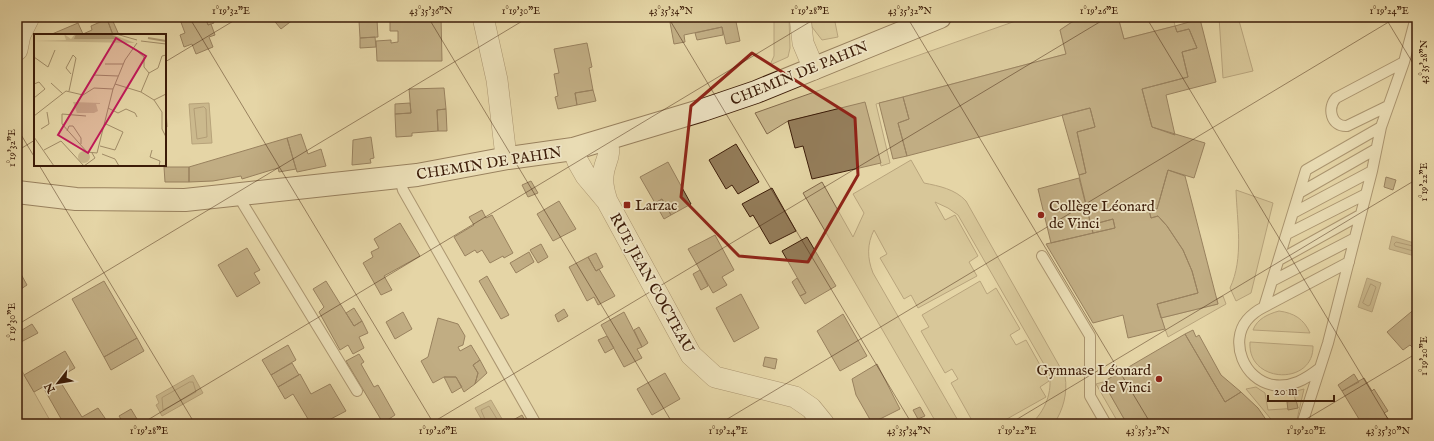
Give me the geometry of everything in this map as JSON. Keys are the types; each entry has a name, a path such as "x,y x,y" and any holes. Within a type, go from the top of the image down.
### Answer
{"main road":[{"name":"CHEMIN DE PAHIN","path":"17,192 76,199 170,200 417,175 508,158 574,149 716,106 814,69 940,17"}],"street":[{"path":"17,50 20,35 29,17"},
{"path":"483,17 497,80 505,148 508,158"},
{"path":"800,17 803,43 814,69"},
{"name":"RUE JEAN COCTEAU","path":"606,140 610,150 604,165 603,176 603,186 607,201"},
{"name":"RUE JEAN COCTEAU","path":"574,149 578,162 586,176 607,201 691,355 698,363 715,377 794,398 811,408 824,424"}],"lane":[{"path":"1302,424 1320,367 1349,262 1372,172 1381,127 1404,62 1416,17"},
{"path":"1388,106 1347,126 1343,126 1336,122 1330,113 1331,105 1336,98 1404,62"},
{"path":"1264,307 1306,170 1381,127"},
{"path":"1299,193 1376,149"},
{"path":"1293,213 1372,172"},
{"path":"399,176 403,190 410,204 536,424"},
{"path":"242,193 243,204 357,391"},
{"path":"1287,234 1366,194"},
{"path":"1279,260 1360,215"},
{"path":"1272,281 1355,238"},
{"path":"1042,256 1090,336 1090,396 1106,424"},
{"path":"1320,367 1303,380 1279,385 1263,382 1249,370 1240,354 1239,335 1247,320 1264,307 1349,262"}],"highlighted area":[{"path":"752,53 855,118 858,175 808,262 739,256 681,197 691,106"}],"shaded area":[{"path":"774,17 789,17 790,48 788,57 770,65 774,56"},
{"path":"811,17 834,17 838,37 822,40 812,27"},
{"path":"1027,17 1089,17 1072,22 1060,30 1066,54 876,104 890,163 881,166 865,103 788,121 767,134 755,113"},
{"path":"1118,17 1173,17 1175,26 1124,39"},
{"path":"1219,17 1238,17 1253,71 1223,78"},
{"path":"911,160 924,183 952,191 966,201 1065,376 1066,389 1064,401 1054,424 1031,424 1036,419 1047,401 1050,387 1049,373 958,215 935,202 945,220 955,215 978,256 969,262 977,276 918,308 911,295 904,299 880,258 887,254 874,230 869,246 869,256 873,273 960,424 937,424 803,193 822,182 853,237 864,213 853,194"},
{"path":"1236,190 1273,203 1251,293 1236,301 1230,288 1237,265 1239,240"},
{"path":"980,281 987,294 996,288 1020,329 1010,335 1016,345 1026,340 1049,381 1040,387 1046,397 998,424 984,424 981,420 974,424 951,383 958,379 952,369 945,373 921,331 929,327 922,315"},
{"path":"1223,296 1226,304 1168,337 1161,318 1218,304 1217,299"},
{"path":"1279,311 1289,313 1302,320 1310,333 1253,330 1257,323 1263,318"},
{"path":"1250,342 1313,346 1310,359 1303,368 1293,373 1281,375 1269,372 1259,366 1252,356"},
{"path":"17,363 22,371 52,424 17,424"},
{"path":"1103,382 1127,424 1119,424 1096,384"},
{"path":"1256,387 1265,393 1268,410 1298,408 1293,392 1304,389 1296,424 1275,424 1246,389"}],"water":[{"path":"209,103 212,143 192,144 189,104"},
{"path":"1392,236 1417,244 1415,256 1389,249"},
{"path":"1367,278 1381,283 1372,312 1358,307"},
{"path":"193,375 203,393 162,416 156,405 159,403 156,396"},
{"path":"491,400 505,424 484,424 475,408"}],"building":[{"path":"111,17 119,34 113,34 107,19"},
{"path":"179,17 205,17 208,25 211,24 215,35 209,37 213,47 196,54 192,44 184,47 180,35 185,33"},
{"path":"205,17 212,17 214,23 208,25"},
{"path":"271,17 293,17 294,19 281,29"},
{"path":"390,17 441,17 442,61 377,61 376,41 391,40 391,43 398,42 398,31 390,31"},
{"path":"669,17 735,17 740,41 726,44 722,27 684,35 685,42 674,44"},
{"path":"1089,17 1118,17 1124,39 1175,26 1177,32 1189,29 1197,48 1182,52 1188,77 1142,89 1152,127 1205,143 1194,178 1168,170 1157,209 1149,210 1151,218 1158,216 1167,226 1183,250 1192,271 1198,293 1157,304 1165,329 1128,338 1123,315 1093,323 1046,244 1115,228 1113,219 1091,225 1079,175 1086,173 1077,132 1095,127 1090,108 907,156 898,123 909,119 903,97 1066,54 1060,30 1072,22"},
{"path":"107,19 113,34 83,34 92,30 91,26"},
{"path":"1200,19 1216,82 1166,95 1175,135 1152,127 1142,89 1188,77 1182,52 1197,48 1189,29 1177,32 1175,26"},
{"path":"377,20 378,37 360,38 359,21"},
{"path":"78,23 83,34 52,34"},
{"path":"722,27 723,35 697,40 695,33"},
{"path":"375,37 376,47 360,48 360,38"},
{"path":"587,43 592,67 589,68 593,90 575,93 577,105 558,109 555,97 558,96 554,74 559,73 554,49"},
{"path":"444,88 446,109 437,110 438,131 412,133 412,136 396,137 395,114 411,113 409,89"},
{"path":"593,90 596,101 577,105 575,93"},
{"path":"903,97 909,119 898,123 907,156 893,159 879,103"},
{"path":"865,102 881,163 812,179 803,146 795,148 788,121"},
{"path":"410,103 411,113 395,114 395,104"},
{"path":"1090,108 1095,127 1077,132 1086,173 1079,175 1062,115"},
{"path":"446,109 447,131 438,131 437,110"},
{"path":"301,134 308,154 321,149 326,166 297,172 287,138"},
{"path":"371,137 374,158 370,159 371,163 352,165 353,140"},
{"path":"287,138 296,169 279,172 278,168 242,179 241,176 213,181 189,182 189,167"},
{"path":"736,144 759,182 738,194 732,185 726,189 709,160"},
{"path":"668,162 691,204 671,215 662,199 655,203 640,177"},
{"path":"164,167 189,167 189,182 165,182"},
{"path":"1168,170 1185,176 1218,304 1161,318 1157,304 1198,293 1192,271 1183,250 1167,226 1158,216 1151,218 1149,210 1157,209"},
{"path":"1386,177 1396,180 1393,190 1384,187"},
{"path":"1079,178 1093,233 1051,243 1038,189"},
{"path":"531,181 538,193 528,197 522,185"},
{"path":"772,188 796,231 770,244 753,215 750,217 742,204"},
{"path":"662,199 671,215 664,219 655,203"},
{"path":"559,201 576,229 553,241 537,214"},
{"path":"482,210 486,218 492,215 513,253 504,258 503,256 490,263 482,250 477,253 475,250 465,256 454,237 474,225 469,217"},
{"path":"1113,219 1115,228 1093,233 1091,225"},
{"path":"400,223 420,256 384,276 392,290 381,295 363,263 373,257 371,252 379,248 374,239"},
{"path":"715,235 734,270 722,277 727,285 713,293 688,249"},
{"path":"807,237 836,286 805,304 800,296 806,293 782,251"},
{"path":"541,244 548,257 538,263 530,250"},
{"path":"247,248 260,270 254,273 260,283 237,297 218,265"},
{"path":"529,252 534,262 516,273 510,263"},
{"path":"596,253 603,267 596,271 588,257"},
{"path":"588,257 596,271 599,269 615,296 598,305 594,297 587,301 569,267"},
{"path":"17,267 27,285 18,291 17,288"},
{"path":"700,270 708,286 701,290 693,274"},
{"path":"487,276 509,315 501,319 479,281"},
{"path":"797,278 806,293 800,296 792,282"},
{"path":"104,281 137,338 104,357 72,299"},
{"path":"326,281 354,326 362,321 368,333 359,337 364,348 353,354 348,345 340,350 319,312 324,307 313,289"},
{"path":"741,294 759,328 734,342 716,308"},
{"path":"1417,307 1417,346 1414,349 1410,345 1403,350 1387,332"},
{"path":"354,308 362,321 354,326 346,313"},
{"path":"564,309 568,316 558,322 555,315"},
{"path":"403,312 412,329 395,339 386,322"},
{"path":"624,312 642,347 637,349 642,358 624,367 601,325"},
{"path":"843,314 867,356 840,371 817,331"},
{"path":"438,318 458,324 465,336 463,345 458,347 460,351 471,345 480,360 473,365 478,373 475,384 464,392 456,377 444,377 433,383 421,361 428,357"},
{"path":"32,324 38,333 21,342 17,333"},
{"path":"639,327 648,343 642,347 634,330"},
{"path":"1193,330 1196,337 1199,335 1221,375 1241,392 1225,402 1185,334"},
{"name":"Gymnase Léonard de Vinci","path":"1185,334 1225,402 1241,392 1258,408 1269,424 1127,424 1103,382"},
{"path":"607,336 614,348 605,353 598,340"},
{"path":"137,338 144,351 111,370 104,357"},
{"path":"288,345 296,360 271,375 262,360"},
{"path":"65,351 75,368 58,378 82,417 98,408 107,421 101,424 64,424 43,387 34,392 24,375"},
{"path":"359,354 364,362 361,364 374,387 378,385 395,415 383,423 346,361"},
{"path":"765,357 777,359 775,369 763,366"},
{"path":"480,360 487,373 475,384 478,373 473,365"},
{"path":"292,363 299,375 278,387 271,375"},
{"path":"877,364 900,409 872,423 856,395 852,379"},
{"path":"665,373 680,399 652,415 637,389"},
{"path":"300,374 311,394 330,384 346,411 327,421 329,424 311,424 293,394 285,399 278,387"},
{"path":"1354,374 1359,382 1342,391 1338,385"},
{"path":"444,377 456,377 462,387 452,393"},
{"path":"1364,378 1372,391 1374,389 1388,411 1384,413 1389,420 1383,424 1362,424 1342,391"},
{"path":"1296,400 1298,408 1288,410 1287,402"},
{"path":"920,407 925,416 918,419 913,410"},
{"path":"131,409 140,424 124,424 119,416"},
{"path":"522,415 527,424 515,424 513,420"}],"place":[{"name":"Larzac","path":"627,205"},
{"name":"Collège Léonard de Vinci","path":"1041,215"},
{"name":"Gymnase Léonard de Vinci","path":"1159,379"}]}
